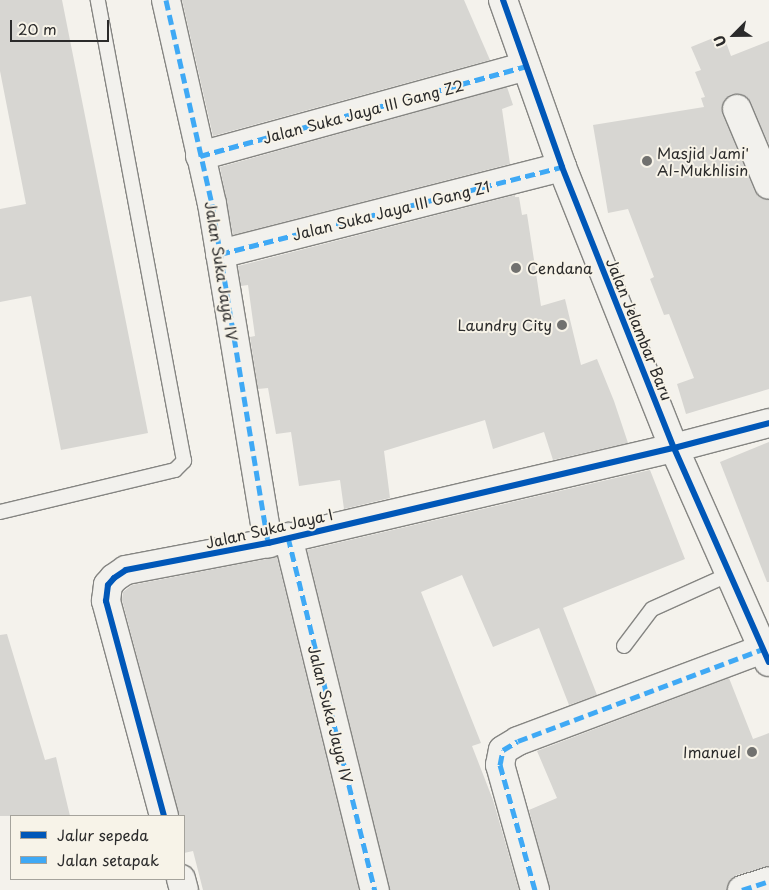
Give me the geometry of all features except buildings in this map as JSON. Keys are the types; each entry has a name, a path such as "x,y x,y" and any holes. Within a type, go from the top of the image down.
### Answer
{"street":[{"name":"Jalan Suka Jaya IV","path":"166,0 212,204 220,254 278,540 375,890"},
{"name":"Jalan Jelambar Baru","path":"503,0 562,167 674,448 766,655"},
{"name":"Jalan Suka Jaya III Gang Z2","path":"200,156 526,66"},
{"path":"737,110 769,186"},
{"name":"Jalan Suka Jaya III Gang Z1","path":"220,254 562,167"},
{"name":"Jalan Suka Jaya I","path":"164,815 106,601 108,585 114,578 126,570 278,540 674,448 769,423"},
{"path":"536,890 500,765 503,750 518,741 766,655"},
{"path":"742,890 769,881"}],"lane":[{"path":"0,512 175,470 184,461 98,0"},
{"path":"624,646 652,609 730,574"}],"marked path":[{"path":"166,0 212,204 268,543"},
{"path":"200,156 526,66"},
{"path":"220,254 562,167"},
{"path":"288,537 375,890"},
{"path":"535,890 500,765 503,750 518,741 763,649"},
{"path":"742,890 769,881"}],"cycle path":[{"path":"503,0 562,167 674,448 769,662"},
{"path":"164,815 106,601 108,585 114,578 126,570 268,543 674,448 769,423"}],"place":[{"name":"Masjid Jami' Al-Mukhlisin","path":"647,161"},
{"name":"Cendana","path":"516,268"},
{"name":"Laundry City","path":"562,325"},
{"name":"Imanuel","path":"752,752"}]}
